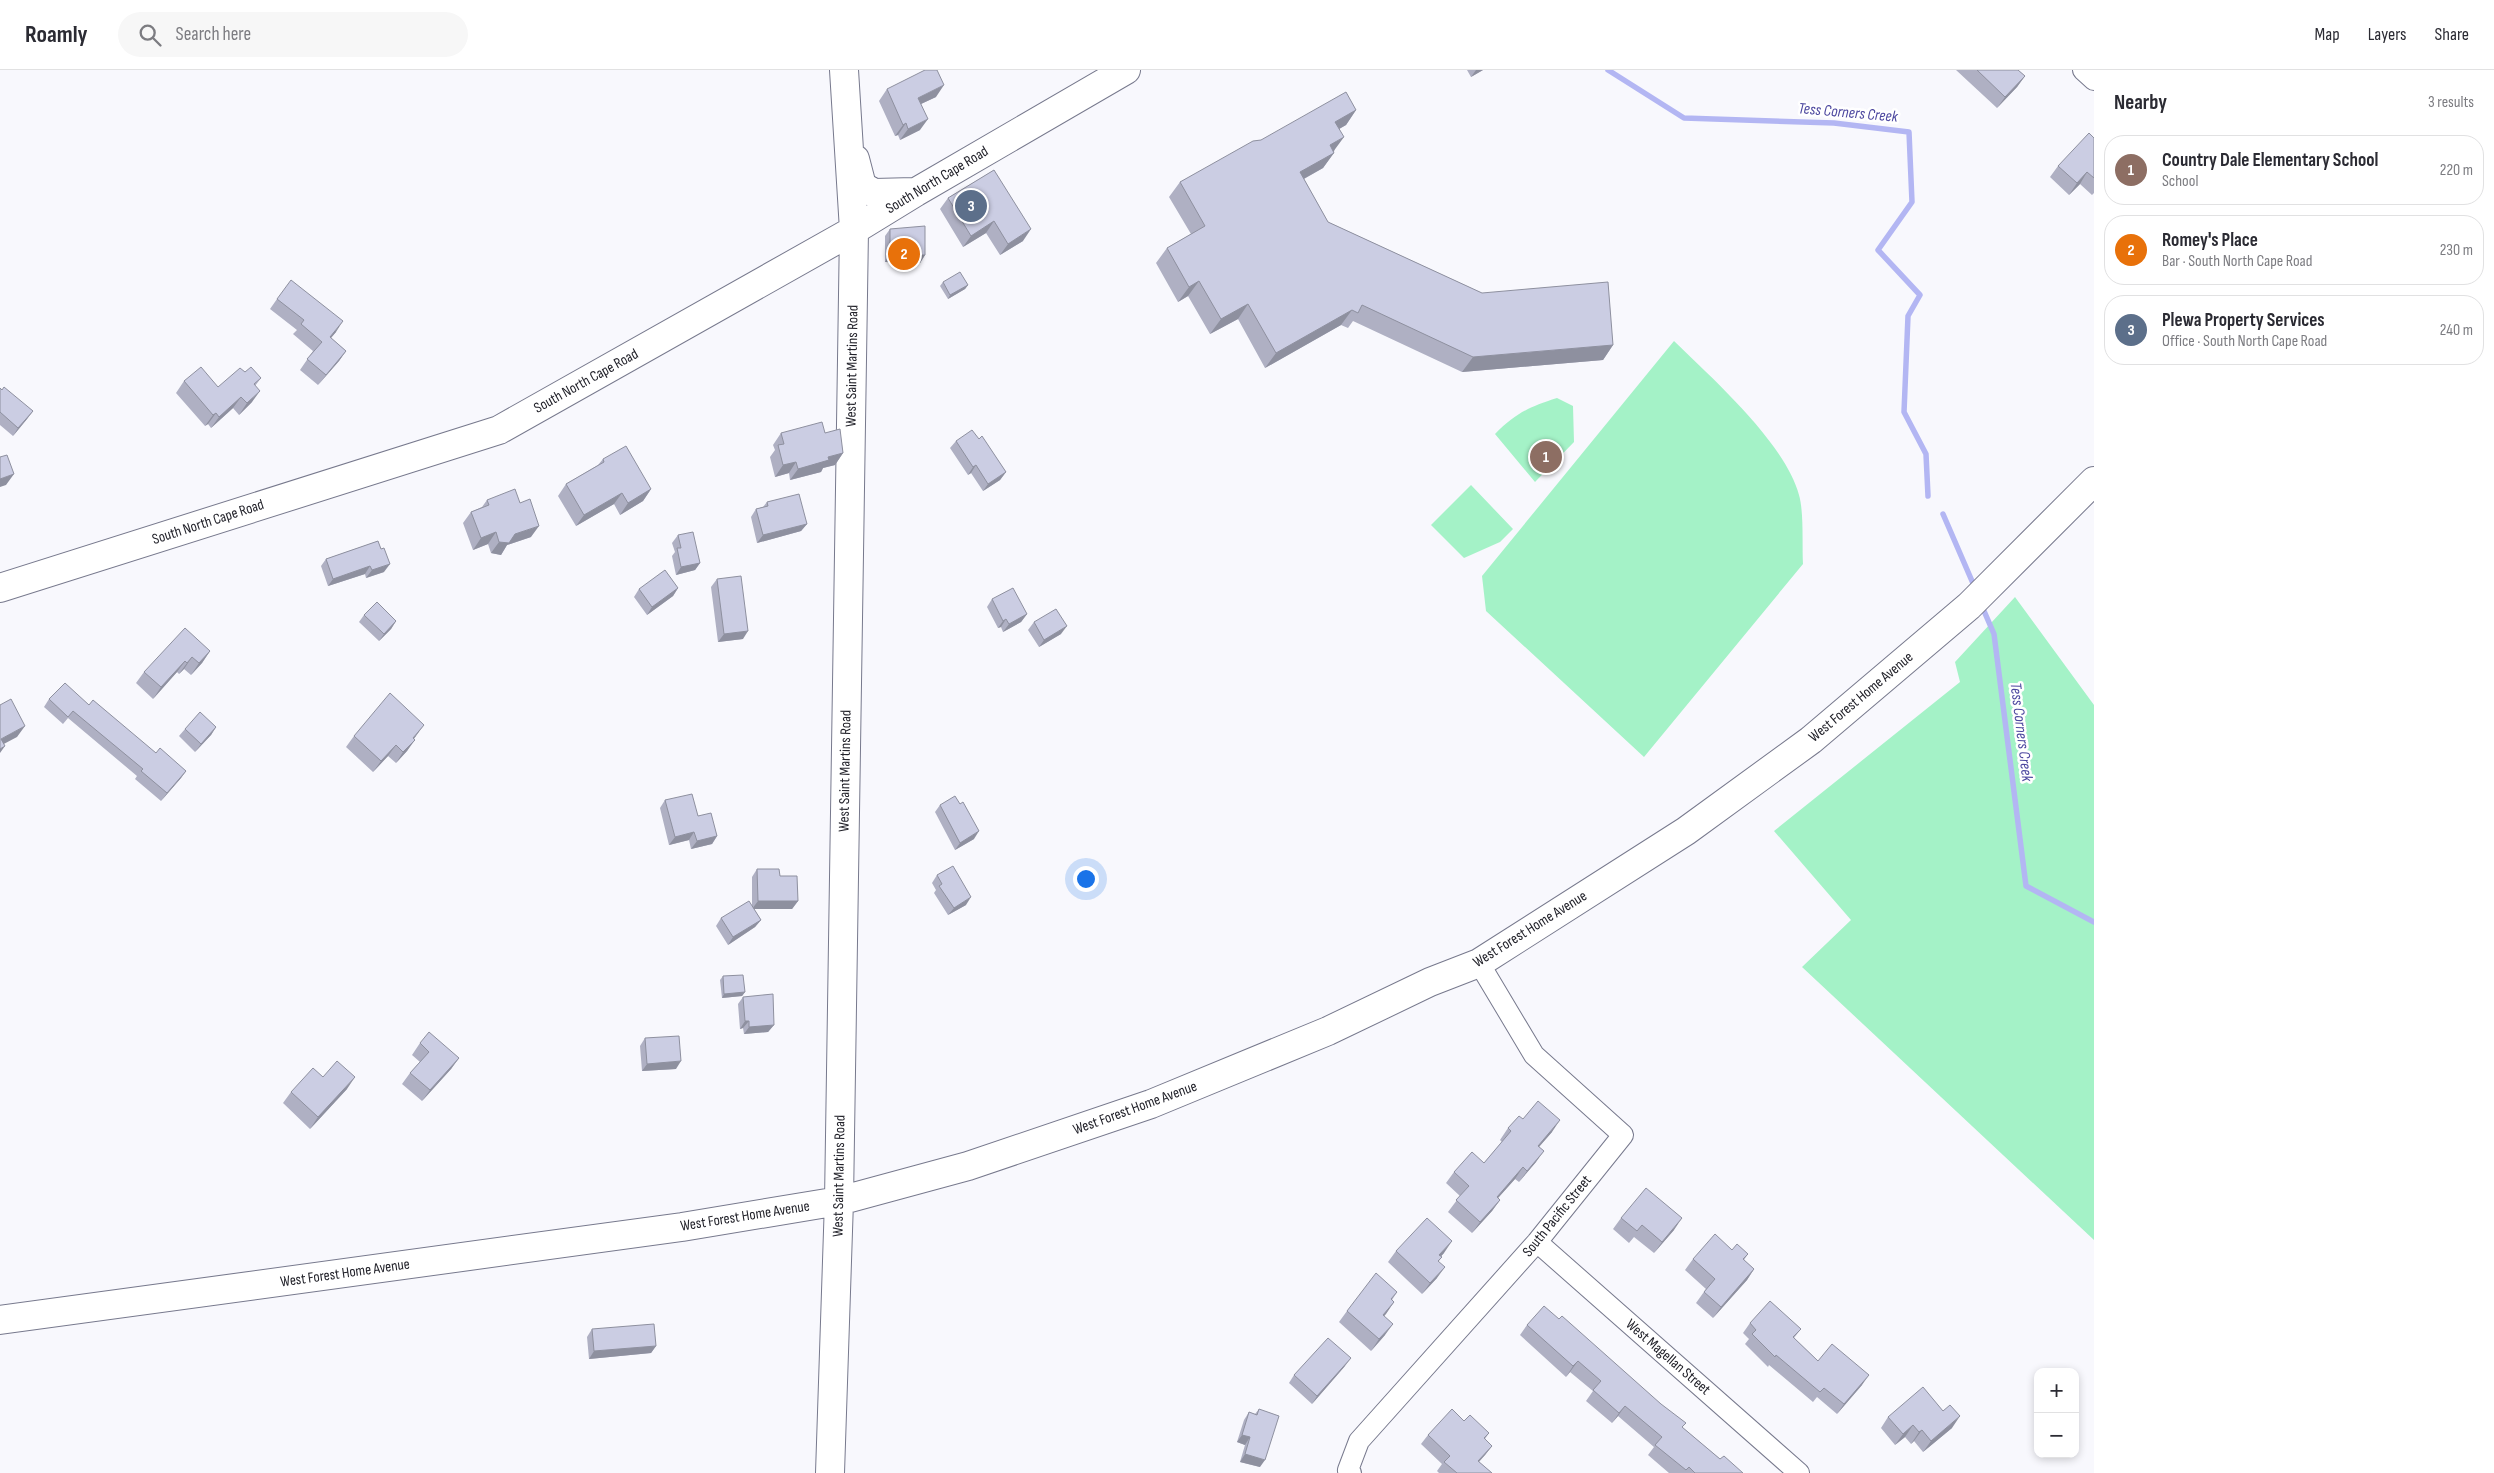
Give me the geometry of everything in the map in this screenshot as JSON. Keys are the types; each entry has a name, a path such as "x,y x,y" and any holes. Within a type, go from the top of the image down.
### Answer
{"street":[{"name":"West Saint Martins Road","path":"830,1473 839,1201 854,230 844,70"},
{"name":"South North Cape Road","path":"0,588 499,430 854,230 1126,70"},
{"path":"2083,70 2094,80"},
{"path":"848,135 862,186 874,193 916,192"},
{"name":"West Forest Home Avenue","path":"0,1320 682,1227 839,1201 968,1166 1151,1104 1328,1031 1430,982 1480,963 1686,831 1811,740 1976,599 2094,481"},
{"name":"South Pacific Street","path":"1350,1472 1359,1441 1537,1242 1623,1135 1534,1055 1480,963"},
{"name":"West Magellan Street","path":"1537,1242 1799,1473"}],"green space":[{"path":"1674,341 1746,413 1779,454 1791,475 1801,502 1803,564 1644,757 1486,611 1482,576"},
{"path":"1557,398 1573,406 1574,442 1535,482 1495,434 1523,412 1538,404"},
{"path":"1471,485 1513,529 1500,542 1464,558 1431,525"},
{"path":"2015,597 2094,705 2094,1240 1802,967 1851,920 1774,831 1960,682 1955,662"}],"building":[{"path":"925,70 937,70 944,85 918,98 928,119 908,129 906,123 903,125 887,89"},
{"path":"1977,70 2018,70 2025,76 2005,97"},
{"path":"1346,92 1356,110 1335,122 1344,137 1330,145 1334,153 1300,172 1328,222 1482,293 1608,282 1613,345 1473,357 1362,305 1358,313 1352,310 1276,353 1248,304 1221,319 1199,281 1189,287 1167,248 1205,226 1180,182 1253,141 1261,140"},
{"path":"2089,133 2094,138 2094,178 2087,172 2077,183 2058,166"},
{"path":"994,170 1031,229 1008,244 994,221 971,236 948,198"},
{"path":"925,226 925,255 890,255 890,229"},
{"path":"960,272 968,285 950,295 943,282"},
{"path":"291,280 343,321 330,337 346,351 326,375 307,359 322,342 301,324 304,320 277,299"},
{"path":"201,367 218,387 240,368 245,372 251,367 261,378 254,384 260,391 247,403 241,397 219,417 216,413 213,415 184,381"},
{"path":"4,387 33,411 18,428 0,412 0,388 2,390"},
{"path":"822,422 825,433 840,429 843,453 828,457 829,460 798,469 796,462 783,465 778,445 784,444 781,433"},
{"path":"972,430 979,439 982,436 1006,472 988,484 976,465 973,467 956,441"},
{"path":"626,446 651,489 628,503 622,493 584,515 566,484 604,462 603,459"},
{"path":"7,455 14,474 0,479 0,457"},
{"path":"515,489 520,503 530,499 539,526 515,534 509,543 499,542 496,532 481,538 471,512 489,505 487,500"},
{"path":"799,494 807,524 763,535 756,509 768,506 767,502"},
{"path":"693,532 700,563 681,567 677,548 681,548 678,535"},
{"path":"378,541 381,549 384,548 390,564 372,570 370,566 333,579 326,559"},
{"path":"665,570 678,588 652,607 639,589"},
{"path":"741,576 748,631 724,634 717,579"},
{"path":"1013,588 1027,614 1009,624 1006,619 1003,621 992,599"},
{"path":"377,602 396,621 384,634 364,615"},
{"path":"1056,609 1067,626 1044,640 1034,622"},
{"path":"185,628 210,651 199,663 192,657 187,663 185,661 161,687 144,672"},
{"path":"65,683 89,705 93,700 156,753 160,748 186,771 167,793 141,771 143,769 73,711 68,717 49,699"},
{"path":"390,693 424,725 413,738 415,740 403,752 396,745 381,761 354,736"},
{"path":"11,699 25,726 1,739 5,746 0,749 0,705"},
{"path":"200,712 216,727 201,744 185,729"},
{"path":"692,794 698,816 711,813 717,836 697,841 694,832 675,837 665,800"},
{"path":"955,796 960,804 963,802 979,831 960,843 940,805"},
{"path":"953,866 971,897 954,908 939,886 942,884 937,875"},
{"path":"757,869 779,869 780,876 797,876 798,901 758,901"},
{"path":"749,901 761,920 733,937 721,918"},
{"path":"743,975 745,992 724,994 723,976"},
{"path":"773,994 774,1025 749,1027 749,1021 745,1021 743,997"},
{"path":"429,1032 459,1058 430,1090 410,1073 429,1052 420,1043"},
{"path":"679,1036 681,1061 647,1064 645,1038"},
{"path":"337,1061 355,1077 318,1117 291,1092 313,1068 323,1077"},
{"path":"1538,1101 1560,1120 1538,1146 1544,1151 1527,1171 1523,1167 1497,1197 1500,1200 1480,1222 1456,1200 1469,1186 1454,1172 1472,1152 1484,1163 1511,1131 1508,1128 1519,1116 1523,1119"},
{"path":"1646,1188 1682,1218 1662,1242 1642,1225 1637,1231 1621,1218"},
{"path":"1427,1218 1452,1241 1439,1255 1442,1257 1438,1261 1445,1267 1430,1283 1396,1251"},
{"path":"1715,1234 1732,1250 1737,1244 1748,1254 1743,1259 1754,1269 1721,1307 1704,1292 1715,1279 1693,1259"},
{"path":"1376,1273 1397,1292 1391,1299 1394,1302 1383,1315 1393,1324 1379,1339 1347,1311"},
{"path":"1770,1301 1801,1329 1793,1337 1818,1361 1832,1344 1869,1375 1844,1404 1824,1388 1820,1392 1776,1355 1775,1357 1752,1334 1756,1330 1750,1323"},
{"path":"1544,1306 1559,1319 1562,1316 1661,1404 1686,1423 1682,1427 1720,1459 1724,1456 1743,1473 1695,1473 1689,1467 1686,1470 1655,1445 1662,1437 1625,1406 1619,1413 1593,1390 1601,1381 1578,1361 1573,1366 1527,1325"},
{"path":"654,1324 656,1346 594,1351 592,1329"},
{"path":"1328,1338 1351,1358 1317,1396 1294,1375"},
{"path":"1923,1387 1943,1411 1950,1405 1960,1416 1931,1441 1922,1430 1919,1432 1913,1425 1903,1434 1888,1417"},
{"path":"1259,1409 1279,1416 1265,1460 1245,1454 1250,1437 1242,1435 1249,1412 1257,1415"},
{"path":"1452,1409 1464,1421 1470,1415 1489,1433 1484,1438 1492,1446 1478,1461 1492,1473 1457,1473 1444,1462 1450,1456 1428,1435"}],"waterway":[{"name":"Tess Corners Creek","path":"1608,70 1684,118 1834,123 1909,132 1912,202 1878,250 1920,295 1908,316 1904,412 1926,454 1928,496"},
{"name":"Tess Corners Creek","path":"1943,514 1975,588"},
{"name":"Tess Corners Creek","path":"1981,604 1994,634 2026,886 2094,922"}],"place":[{"name":"Plewa Property Services","path":"971,206"},
{"name":"Romey's Place","path":"904,254"},
{"name":"Country Dale Elementary School","path":"1546,457"}]}
